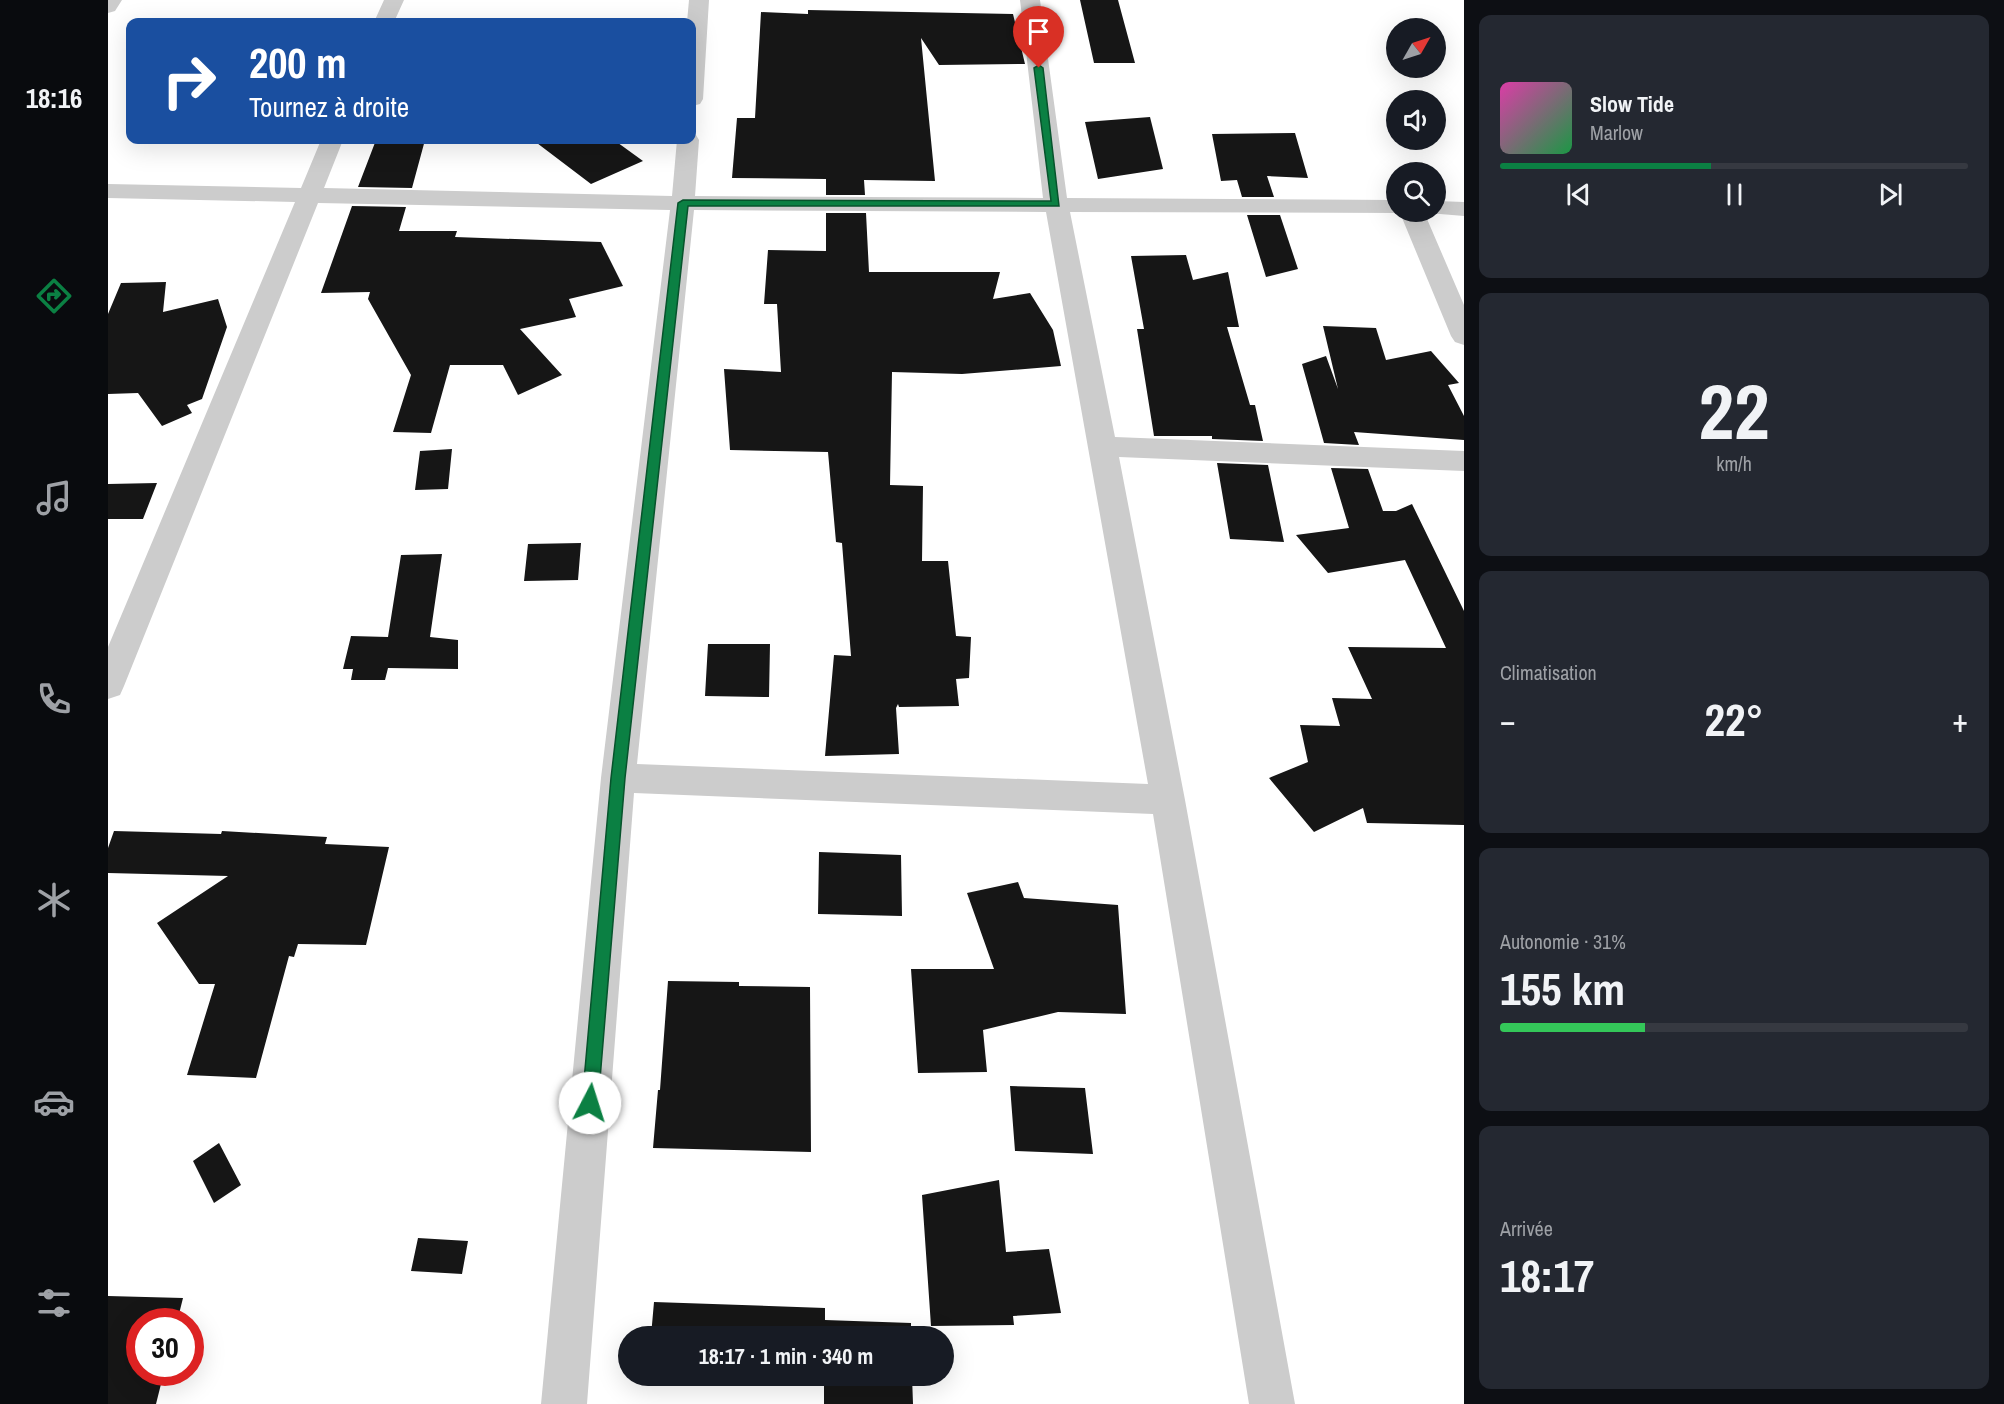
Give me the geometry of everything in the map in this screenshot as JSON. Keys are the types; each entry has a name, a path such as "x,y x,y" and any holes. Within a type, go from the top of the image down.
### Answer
{"street":[{"path":"108,7 112,0"},
{"path":"386,18 394,0"},
{"path":"696,42 699,0"},
{"path":"1030,0 1056,204 1168,800 1272,1404"},
{"path":"108,686 330,144"},
{"path":"564,1404 618,778 688,144"},
{"path":"108,191 683,203 1386,207"},
{"path":"1446,208 1464,209"},
{"path":"1416,222 1464,336"},
{"path":"1103,446 1464,461"},
{"path":"618,778 1168,800"}],"building":[{"path":"1080,0 1118,0 1135,63 1094,63"},
{"path":"808,10 1013,14 1025,64 939,65 921,38 935,181 864,180 865,195 826,195 826,179 732,178 737,118 755,118 761,12 808,14"},
{"path":"1150,117 1163,169 1098,179 1085,122"},
{"path":"1295,133 1308,178 1267,176 1274,197 1242,197 1237,180 1221,181 1212,134"},
{"path":"374,144 424,144 412,188 358,187"},
{"path":"538,144 620,144 643,161 591,184"},
{"path":"352,206 406,207 399,231 457,231 455,237 601,242 623,286 569,299 576,317 520,329 562,375 518,395 503,365 450,365 431,433 393,432 411,375 368,299 370,292 321,293"},
{"path":"826,213 866,213 869,272 1000,272 993,299 1030,293 1053,330 1061,366 962,374 892,372 890,485 923,486 922,561 948,561 956,636 971,637 969,678 956,679 959,706 899,707 898,704 896,708 899,754 825,756 834,655 851,656 842,543 836,542 828,452 730,450 724,369 781,372 777,304 764,304 768,250 826,251"},
{"path":"1247,215 1280,215 1298,269 1266,277"},
{"path":"1186,255 1193,280 1228,272 1239,327 1227,327 1250,405 1255,405 1263,441 1212,439 1212,436 1154,436 1137,329 1144,329 1131,256"},
{"path":"166,282 163,312 218,299 227,327 202,399 187,405 192,413 162,426 138,393 108,394 108,314 121,283"},
{"path":"1323,326 1376,328 1386,360 1431,351 1459,383 1448,385 1464,416 1464,440 1354,432 1359,445 1324,443 1302,364 1326,356 1338,389"},
{"path":"452,449 448,489 415,490 420,451"},
{"path":"1217,463 1268,465 1284,542 1230,539"},
{"path":"1331,468 1368,469 1383,511 1396,511 1412,504 1464,611 1464,825 1367,823 1363,808 1314,832 1269,778 1308,762 1300,725 1340,726 1332,698 1372,699 1348,647 1446,648 1405,560 1328,573 1296,535 1349,528"},
{"path":"157,483 143,519 108,519 108,484"},
{"path":"581,543 578,580 524,581 528,544"},
{"path":"442,554 430,637 458,640 458,669 388,668 385,680 351,680 353,669 343,669 351,636 388,637 401,555"},
{"path":"708,644 770,644 769,697 705,696"},
{"path":"114,831 221,834 222,831 327,837 325,844 389,847 366,945 298,944 294,957 289,956 256,1078 187,1075 215,984 199,984 157,923 228,876 108,873 108,848"},
{"path":"819,852 901,855 902,916 818,914"},
{"path":"1018,882 1024,898 1118,905 1126,1014 1058,1012 983,1030 987,1072 918,1073 911,969 994,969 967,893"},
{"path":"668,981 739,982 739,986 810,987 811,1152 653,1148"},
{"path":"1010,1086 1085,1088 1093,1154 1015,1151"},
{"path":"219,1143 241,1185 214,1203 193,1161"},
{"path":"999,1180 1006,1252 1049,1249 1061,1313 1013,1316 1014,1325 931,1326 922,1195"},
{"path":"418,1238 468,1241 462,1274 411,1271"},
{"path":"108,1296 183,1298 180,1308 126,1308 126,1386 160,1386 156,1404 108,1404"},
{"path":"654,1302 825,1308 825,1320 911,1323 911,1326 652,1326"},
{"path":"824,1386 912,1386 913,1404 824,1404"}],"route":[{"path":"590,1103 618,778 683,203 1056,204 1039,68"}]}
